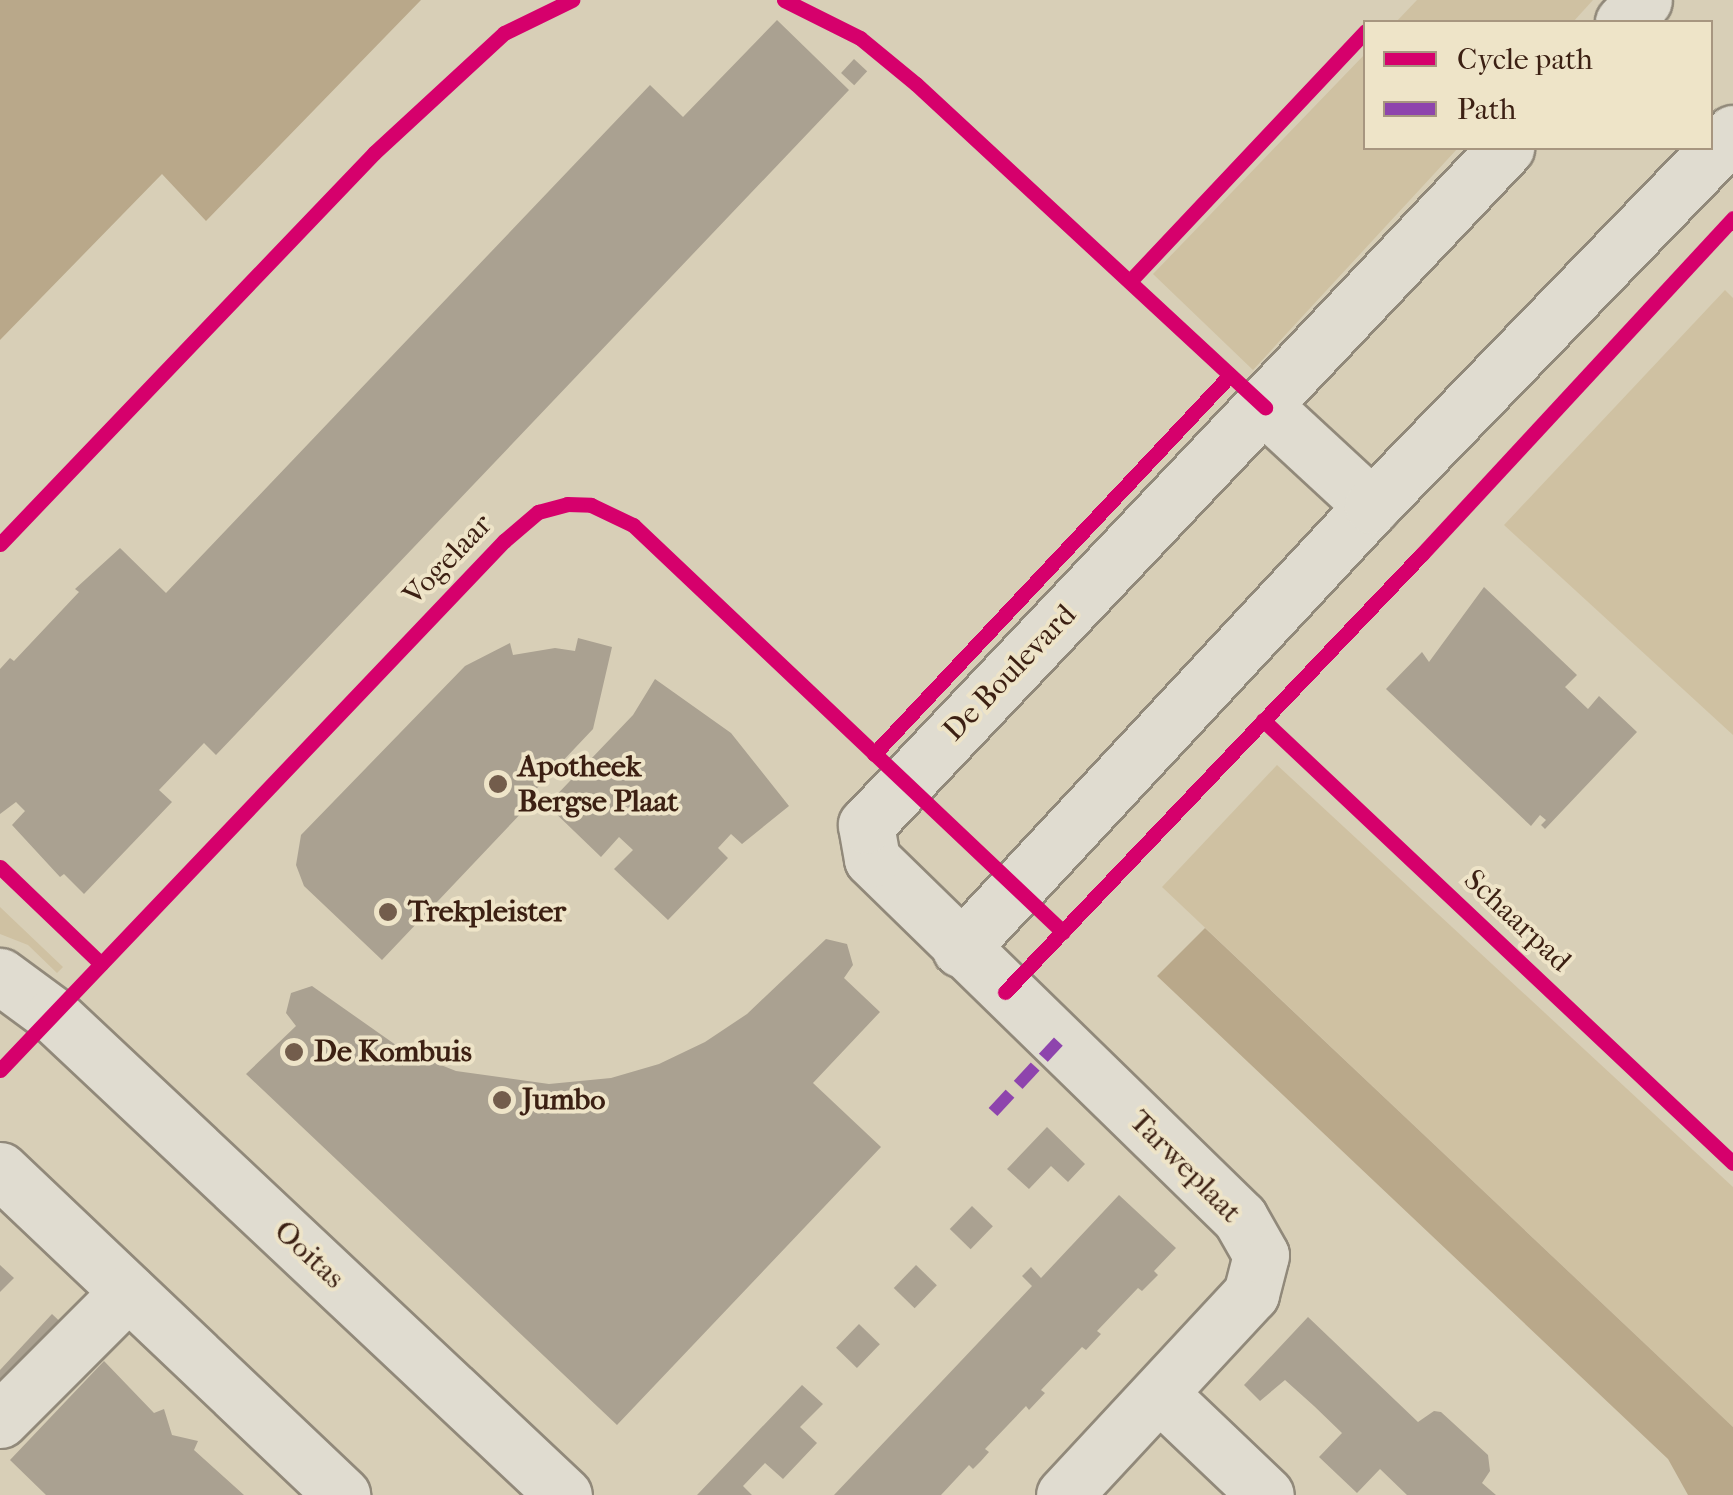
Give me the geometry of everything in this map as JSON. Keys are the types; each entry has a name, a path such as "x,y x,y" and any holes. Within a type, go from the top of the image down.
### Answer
{"street":[{"path":"1625,20 1644,0"},
{"path":"960,949 1372,506 1733,133"},
{"name":"De Boulevard","path":"1005,992 872,859 866,826 1504,150"},
{"path":"1265,407 1372,506"},
{"name":"Ooitas","path":"0,976 53,1015 564,1495"},
{"name":"Tarweplaat","path":"1005,992 1240,1218 1261,1255 1251,1294 1064,1495"},
{"path":"0,1170 342,1495"},
{"path":"0,1420 128,1292"},
{"path":"1160,1394 1266,1495"}],"shaded area":[{"path":"0,0 421,0 206,221 162,174 0,340"},
{"path":"1417,0 1593,0 1575,20 1398,20"},
{"path":"1363,56 1363,150 1456,150 1253,370 1153,274"},
{"path":"1725,290 1733,298 1733,735 1504,525"},
{"path":"1277,765 1733,1187 1733,1427 1162,887"},
{"path":"0,907 63,967 57,973 28,945 0,934"},
{"path":"1205,928 1733,1427 1733,1495 1688,1495 1668,1459 1157,976"}],"building":[{"path":"777,20 849,90 216,755 204,743 159,790 172,802 84,894 64,874 60,877 12,825 25,811 16,802 0,814 0,669 10,658 14,661 79,592 75,589 120,548 166,593 650,85 683,117"},
{"path":"854,59 867,71 854,85 841,73"},
{"path":"1484,587 1577,675 1565,687 1588,709 1599,696 1637,732 1545,829 1541,825 1546,820 1540,815 1531,826 1386,689 1422,652 1429,662"},
{"path":"578,638 612,647 593,729 524,802 528,806 382,960 304,886 296,865 301,835 465,666 510,643 513,655 555,648 575,651"},
{"path":"655,679 731,733 789,806 742,844 731,834 718,848 728,858 668,920 614,869 633,850 619,837 601,857 547,805 633,715"},
{"path":"826,939 847,944 853,965 844,978 880,1012 813,1083 881,1147 617,1425 246,1074 296,1026 286,1013 291,993 312,986 403,1050 456,1071 549,1084 611,1078 659,1064 705,1042 747,1014"},
{"path":"1047,1127 1085,1164 1068,1182 1051,1166 1029,1189 1007,1169"},
{"path":"1119,1195 1176,1248 1154,1271 1158,1275 1142,1291 1138,1288 1097,1331 1101,1334 1086,1350 1082,1347 1041,1390 1045,1393 1029,1410 1026,1406 985,1449 989,1452 981,1461 973,1469 969,1465 941,1495 834,1495 1032,1286 1022,1276 1031,1267 1041,1278"},
{"path":"972,1206 993,1226 971,1249 950,1229"},
{"path":"0,1265 14,1278 0,1292"},
{"path":"916,1265 937,1285 915,1308 894,1288"},
{"path":"52,1314 71,1332 0,1407 0,1370"},
{"path":"1308,1317 1418,1422 1434,1411 1441,1412 1488,1455 1490,1471 1482,1483 1496,1495 1407,1495 1380,1469 1357,1493 1319,1457 1342,1433 1314,1406 1285,1380 1260,1401 1244,1385"},
{"path":"859,1324 880,1344 857,1368 836,1348"},
{"path":"104,1361 154,1413 164,1409 172,1435 198,1441 194,1450 244,1495 46,1495 10,1460"},
{"path":"802,1385 823,1404 800,1427 817,1443 783,1479 765,1463 743,1486 752,1495 697,1495"}],"marked path":[{"path":"993,1112 1058,1042"}],"cycle path":[{"path":"0,544 374,153 504,33 572,0"},
{"path":"784,0 860,38 916,84 1265,407"},
{"path":"1130,281 1363,34"},
{"path":"1005,992 1422,554 1733,218"},
{"path":"874,754 1230,375"},
{"name":"Vogelaar","path":"0,1070 504,541 538,512 567,504 591,505 633,525 1063,932"},
{"name":"Schaarpad","path":"1263,720 1733,1163"},
{"path":"0,867 101,964"}],"place":[{"name":"Apotheek Bergse Plaat","path":"498,784"},
{"name":"Trekpleister","path":"388,912"},
{"name":"De Kombuis","path":"294,1052"},
{"name":"Jumbo","path":"502,1100"}]}
